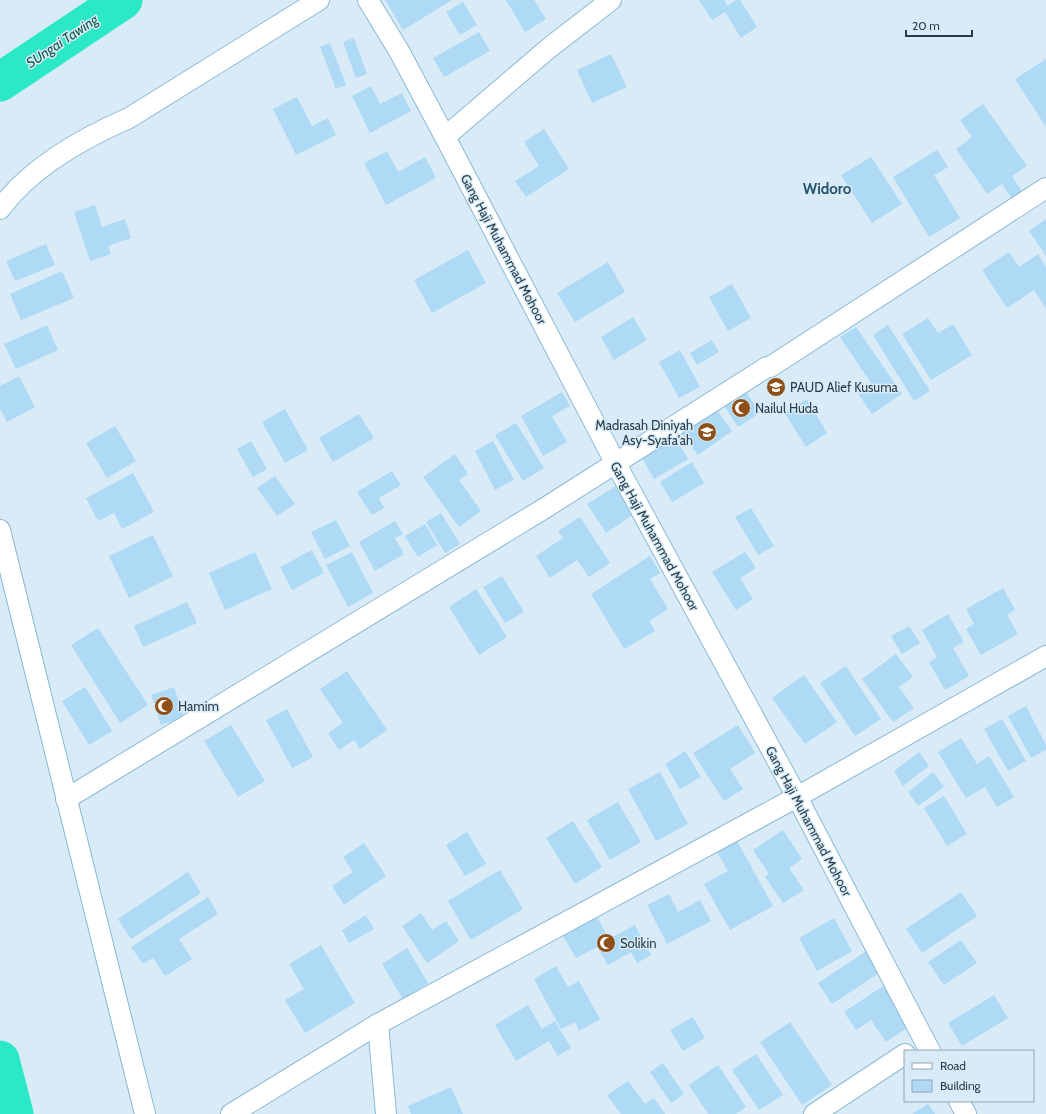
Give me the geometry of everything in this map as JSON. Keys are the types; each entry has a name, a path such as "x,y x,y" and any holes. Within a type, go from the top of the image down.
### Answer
{"street":[{"path":"0,209 10,195 43,166 103,129 129,118 319,0"},
{"name":"Gang Haji Muhammad Mohoor","path":"368,0 399,51 616,464 798,797 922,1048"},
{"path":"445,137 549,48 612,0"},
{"path":"66,799 616,464 767,367 770,367 1046,188"},
{"path":"0,530 145,1114"},
{"path":"232,1114 378,1024 798,797 1046,656"},
{"path":"378,1024 386,1114"},
{"path":"814,1114 904,1055"},
{"path":"960,1102 966,1114"}],"building":[{"path":"385,0 452,0 403,30"},
{"path":"506,0 534,0 546,19 525,32"},
{"path":"699,0 724,0 728,6 736,0 740,0 757,27 741,38 725,12 712,20"},
{"path":"463,2 477,25 460,35 446,12"},
{"path":"479,32 490,51 444,77 433,58"},
{"path":"354,38 367,74 356,78 343,42"},
{"path":"330,43 346,85 336,89 320,47"},
{"path":"611,54 627,87 592,103 577,70"},
{"path":"1046,59 1046,127 1015,79"},
{"path":"371,86 380,104 402,93 411,111 370,133 352,96"},
{"path":"297,97 312,126 328,118 336,135 296,155 273,109"},
{"path":"983,104 1027,166 1012,176 1023,193 1013,200 1002,184 987,194 956,149 972,137 960,120"},
{"path":"544,129 569,169 526,197 515,181 539,166 524,142"},
{"path":"937,150 948,167 934,175 960,218 929,237 893,177"},
{"path":"387,151 398,172 425,157 436,178 386,205 364,163"},
{"path":"871,157 902,204 872,223 841,175"},
{"path":"95,205 102,227 125,219 131,238 108,246 111,254 90,261 74,212"},
{"path":"1046,219 1046,256 1029,231"},
{"path":"46,244 55,265 15,281 6,261"},
{"path":"468,250 486,283 432,313 414,280"},
{"path":"1009,252 1019,267 1038,254 1046,267 1046,309 1034,290 1007,308 982,270"},
{"path":"608,262 625,292 575,322 557,293"},
{"path":"62,271 74,298 21,320 10,294"},
{"path":"732,284 751,318 728,331 709,297"},
{"path":"633,317 647,340 614,360 601,337"},
{"path":"928,318 938,333 953,324 972,355 931,380 902,334"},
{"path":"47,325 58,350 16,369 4,344"},
{"path":"888,325 930,391 914,401 873,335"},
{"path":"856,327 902,394 872,414 857,392 871,383 840,337"},
{"path":"712,340 719,352 697,365 690,353"},
{"path":"680,350 700,387 679,398 659,362"},
{"path":"19,376 35,407 7,422 0,409 0,386"},
{"name":"Nailul Huda","path":"745,390 760,413 738,427 723,404"},
{"path":"562,392 570,406 552,416 567,442 543,456 521,416"},
{"path":"807,399 827,433 806,447 784,412"},
{"path":"285,409 308,450 285,463 262,422"},
{"name":"Madrasah Diniyah Asy-Syafa'ah","path":"716,409 732,431 698,455 682,433"},
{"path":"359,414 374,438 333,462 319,438"},
{"path":"516,423 544,468 523,481 495,435"},
{"path":"115,426 136,461 107,478 86,443"},
{"path":"675,438 688,459 654,479 642,458"},
{"path":"251,441 267,469 253,477 237,449"},
{"path":"493,441 514,480 495,490 475,451"},
{"path":"455,454 468,474 459,480 481,511 459,527 423,477"},
{"path":"692,462 704,483 672,502 660,482"},
{"path":"392,471 401,485 379,498 384,508 372,515 357,492"},
{"path":"133,473 154,512 122,529 114,513 98,521 86,498"},
{"path":"275,476 295,504 277,516 257,488"},
{"path":"616,486 634,514 606,533 587,504"},
{"path":"751,508 774,546 758,555 735,517"},
{"path":"441,513 460,544 445,553 426,522"},
{"path":"580,517 610,563 589,577 577,560 550,578 536,556 563,538 558,531"},
{"path":"336,520 350,546 325,559 311,532"},
{"path":"395,521 403,534 395,538 404,554 375,571 359,542"},
{"path":"425,524 437,545 418,557 405,536"},
{"path":"153,535 173,576 129,598 109,556"},
{"path":"312,550 324,573 292,590 280,567"},
{"path":"255,552 272,589 225,610 209,573"},
{"path":"352,552 373,593 348,607 326,565"},
{"path":"745,552 756,568 740,578 753,599 736,610 712,572"},
{"path":"650,556 660,573 650,579 668,609 649,621 655,631 624,649 591,594"},
{"path":"502,576 524,612 505,623 483,587"},
{"path":"1003,588 1015,610 1007,615 1018,634 981,655 966,629 974,624 966,609"},
{"path":"476,589 507,637 479,655 449,607"},
{"path":"187,602 197,623 143,647 134,626"},
{"path":"948,614 964,642 953,648 969,676 945,690 929,662 937,657 922,630"},
{"path":"909,626 920,643 902,654 891,636"},
{"path":"98,628 148,705 120,723 71,645"},
{"path":"896,654 913,677 899,687 914,708 893,722 862,679"},
{"path":"846,666 881,719 855,736 820,683"},
{"path":"347,671 387,730 360,749 354,740 339,750 328,733 343,723 320,689"},
{"path":"804,675 837,722 805,744 772,698"},
{"path":"85,687 112,731 89,745 62,701"},
{"path":"174,687 184,717 161,725 151,695"},
{"path":"1026,706 1046,745 1046,750 1031,758 1008,716"},
{"path":"287,709 313,757 292,768 266,720"},
{"path":"1002,719 1026,761 1008,771 984,729"},
{"path":"231,725 265,781 238,797 204,741"},
{"path":"738,725 755,753 730,769 743,789 724,801 693,753"},
{"path":"961,738 977,764 989,756 1014,797 997,807 985,787 966,798 938,752"},
{"path":"685,751 701,777 680,789 665,764"},
{"path":"919,752 929,766 903,786 894,771"},
{"path":"660,772 688,824 656,841 628,789"},
{"path":"933,772 944,787 918,806 908,792"},
{"path":"944,796 967,834 947,846 924,808"},
{"path":"618,802 641,842 610,860 587,820"},
{"path":"573,821 602,867 575,884 546,838"},
{"path":"783,830 802,859 789,868 804,890 783,903 765,877 769,874 753,850"},
{"path":"467,832 486,864 465,876 446,845"},
{"path":"737,841 773,906 730,930 704,884 728,871 717,852"},
{"path":"364,843 386,876 344,905 332,886 353,872 343,857"},
{"path":"500,870 523,909 471,940 448,901"},
{"path":"188,872 201,893 131,939 118,919"},
{"path":"961,892 977,916 922,953 906,929"},
{"path":"669,894 678,912 700,900 711,921 667,944 647,905"},
{"path":"208,897 218,914 179,939 192,959 165,976 153,958 143,964 131,947"},
{"path":"421,913 432,930 446,921 459,941 427,963 402,926"},
{"path":"366,915 374,929 349,943 342,930"},
{"name":"Solikin","path":"597,917 609,939 635,925 651,955 637,963 631,952 608,965 597,947 576,958 563,936"},
{"path":"834,918 852,951 817,971 799,938"},
{"path":"961,940 977,963 944,985 928,962"},
{"path":"321,945 355,1003 305,1033 285,1000 304,989 289,964"},
{"path":"407,948 428,983 403,999 382,964"},
{"path":"868,950 882,971 832,1004 818,983"},
{"path":"556,966 568,987 579,981 600,1019 579,1031 575,1022 561,1029 534,979"},
{"path":"883,986 910,1026 886,1042 871,1020 856,1030 844,1012"},
{"path":"994,995 1008,1018 962,1046 948,1023"},
{"path":"528,1005 542,1029 555,1021 571,1048 558,1056 549,1041 516,1061 495,1025"},
{"path":"693,1017 705,1038 683,1051 670,1030"},
{"path":"790,1022 832,1085 802,1105 760,1042"},
{"path":"756,1054 783,1095 759,1110 732,1070"},
{"path":"663,1063 684,1094 671,1103 650,1072"},
{"path":"718,1065 746,1107 736,1114 708,1114 689,1085"},
{"path":"628,1081 645,1104 654,1098 665,1114 621,1114 607,1095"},
{"path":"451,1087 463,1114 411,1114 408,1106"},
{"path":"928,1104 935,1114 912,1114"}],"waterway":[{"name":"SUngai Tawing","path":"0,82 123,0"},
{"name":"SUngai Tawing","path":"0,1060 14,1114"}],"place":[{"name":"PAUD Alief Kusuma","path":"776,387"},
{"name":"Nailul Huda","path":"741,408"},
{"name":"Madrasah Diniyah Asy-Syafa'ah","path":"707,432"},
{"name":"Hamim","path":"164,706"},
{"name":"Solikin","path":"606,943"}],"district":[{"name":"Widoro","path":"827,189"}]}
